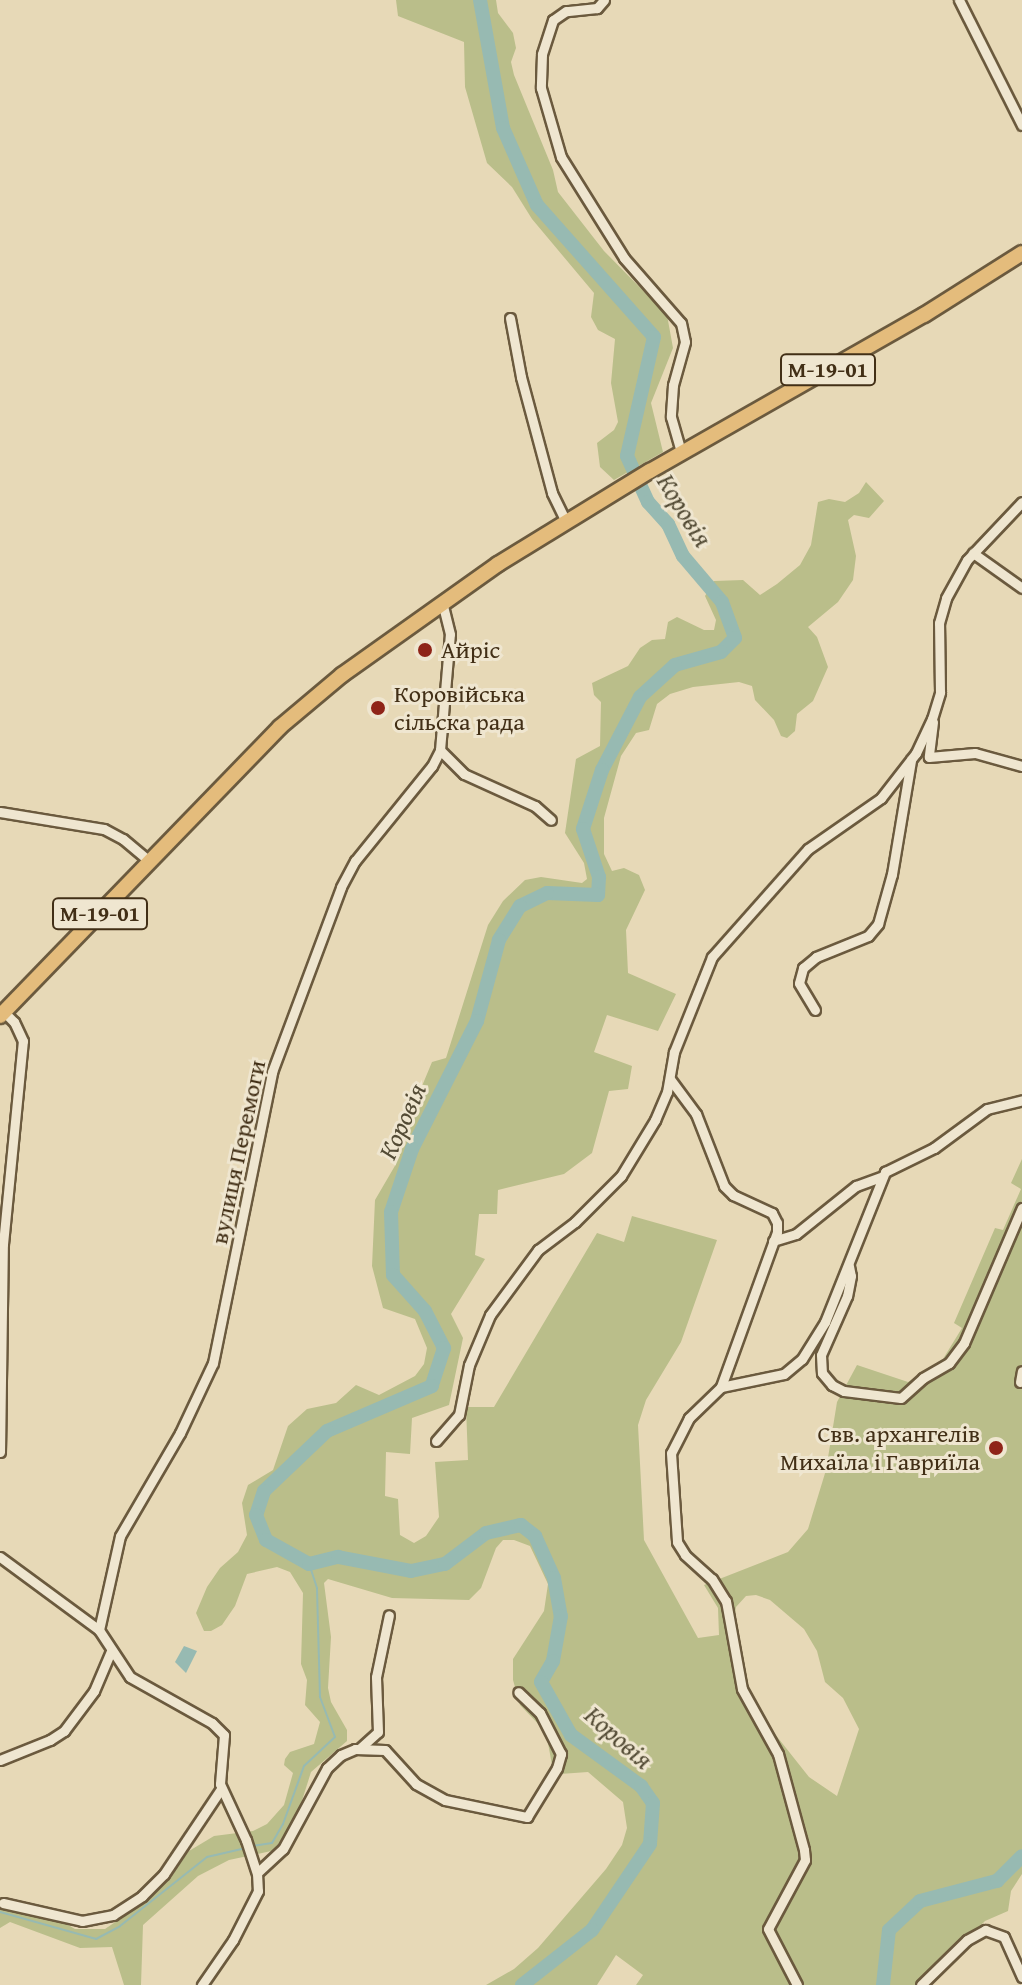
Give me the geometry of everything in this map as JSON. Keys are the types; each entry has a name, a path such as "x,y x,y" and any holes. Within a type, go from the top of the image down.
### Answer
{"main road":[{"name":"М-19-01","path":"2,1014 280,727 342,675 442,603 566,522 902,328 1022,253"}],"street":[{"path":"604,0 597,8 566,11 553,20 542,54 541,88 561,157 624,258 681,323 685,342 671,409 673,433 681,453"},
{"path":"959,0 1022,125"},
{"path":"510,318 521,377 552,493 566,522"},
{"path":"1022,502 960,570 942,609 941,680 932,719 929,757 975,753 1022,766"},
{"path":"973,553 1022,588"},
{"name":"вулиця Перемоги","path":"99,1630 120,1536 180,1433 213,1363 272,1072 345,878 358,856 432,766 440,750 450,638 442,603"},
{"path":"436,1441 459,1415 469,1365 490,1315 535,1253 575,1222 624,1173 658,1113 670,1079 674,1052 691,1013 702,975 717,951 808,849 881,798 911,760 932,719"},
{"path":"440,750 464,774 535,806 551,820"},
{"path":"815,1010 799,983 803,968 816,957 868,936 878,924 899,839 911,760"},
{"path":"0,812 104,829 123,839 150,862"},
{"path":"0,1452 3,1244 23,1044 17,1025 2,1014"},
{"path":"670,1079 696,1114 724,1186 775,1217 773,1241 721,1387 689,1418 672,1449 676,1537 685,1555 712,1579 726,1601 742,1689 773,1741 789,1789 805,1860 768,1929 797,1985"},
{"path":"773,1241 796,1234 856,1186 881,1177 892,1166 934,1148 987,1109 1022,1100"},
{"path":"721,1387 780,1375 795,1367 822,1328 849,1266 881,1177"},
{"path":"849,1266 851,1276 847,1296 821,1355 822,1373 832,1385 847,1392 896,1398 907,1396 919,1381 949,1363 964,1343 1022,1208"},
{"path":"1020,1382 1022,1371"},
{"path":"0,1557 99,1630 130,1677 212,1723 225,1740 219,1775 221,1789 241,1826 257,1873 258,1891 202,1985"},
{"path":"359,1749 378,1732 376,1677 389,1615"},
{"path":"0,1760 50,1740 64,1731 94,1691 111,1651"},
{"path":"257,1873 283,1849 327,1768 341,1755 359,1749 385,1750 416,1784 445,1800 527,1817 557,1768 561,1754 544,1719 518,1692"},
{"path":"3,1903 82,1921 113,1915 164,1874 221,1789"},
{"path":"921,1985 970,1936 985,1930 1004,1937 1022,1977"}],"green space":[{"path":"396,0 496,0 498,13 513,33 516,48 511,62 514,75 553,170 558,192 604,251 667,315 673,348 651,403 663,452 614,480 600,467 597,443 614,430 618,422 611,383 615,339 598,330 591,317 594,293 532,219 512,187 487,163 465,87 464,42 398,16"},
{"path":"866,482 884,501 869,518 854,515 848,520 856,556 853,580 838,602 808,627 817,637 828,667 813,701 797,714 795,731 787,738 781,736 774,720 755,700 752,686 739,682 693,687 670,694 657,704 649,730 636,733 621,756 604,818 604,854 612,871 624,868 639,875 645,890 626,930 628,973 676,994 658,1031 607,1015 594,1052 632,1066 628,1089 609,1091 592,1153 564,1174 498,1190 497,1214 479,1214 475,1255 485,1259 451,1314 463,1338 449,1405 412,1418 410,1454 386,1452 385,1496 398,1499 400,1535 414,1543 426,1536 439,1517 435,1462 468,1460 466,1407 494,1407 597,1233 624,1242 632,1216 717,1240 681,1342 646,1400 638,1425 644,1540 698,1638 719,1635 718,1608 704,1585 788,1552 808,1529 826,1470 837,1402 857,1365 908,1382 943,1359 962,1328 954,1323 995,1228 1003,1230 1021,1189 1011,1183 1022,1159 1022,1874 1011,1891 1008,1911 985,1921 921,1985 636,1985 643,1975 616,1955 597,1985 486,1985 514,1969 538,1948 606,1869 622,1845 627,1828 623,1802 588,1772 560,1774 552,1765 546,1732 520,1705 513,1680 513,1659 544,1611 548,1584 530,1546 503,1540 496,1548 481,1588 469,1600 392,1598 328,1579 324,1583 331,1637 328,1688 331,1702 347,1730 347,1741 311,1772 300,1807 276,1850 229,1860 198,1876 143,1925 141,1985 124,1985 112,1947 80,1948 10,1922 0,1928 0,1904 48,1913 75,1929 105,1929 148,1900 189,1851 214,1836 253,1831 267,1824 284,1805 293,1773 284,1765 285,1759 290,1752 314,1744 320,1722 305,1705 307,1680 301,1664 303,1593 290,1572 277,1567 247,1574 235,1606 222,1625 204,1631 196,1613 207,1587 220,1568 238,1552 247,1535 242,1503 248,1485 273,1470 288,1426 307,1409 336,1403 356,1385 379,1395 415,1376 424,1364 427,1348 415,1319 383,1308 372,1266 375,1200 396,1164 400,1122 407,1108 417,1098 432,1062 446,1058 488,925 503,901 525,880 541,877 582,883 587,879 584,863 565,833 576,759 600,746 601,702 594,695 592,683 628,666 640,648 652,640 665,639 668,622 677,617 704,630 714,630 716,620 705,596 714,581 743,580 760,595 800,565 811,545 818,502 829,499 845,502 859,493","holes":["756,1595 770,1600 804,1629 817,1651 825,1682 843,1698 859,1729 837,1796 809,1777 755,1709 732,1634 736,1607 746,1596"]}],"water":[{"path":"184,1646 197,1651 186,1673 175,1662"}],"waterway":[{"name":"Коровія","path":"480,0 503,128 537,205 654,337 627,456 648,502 668,524 683,556 722,602 735,638 721,652 675,665 640,697 602,770 583,829 599,877 598,895 547,893 520,906 499,940 477,1021 412,1149 391,1212 393,1275 425,1311 444,1348 432,1386 327,1431 264,1491 256,1515 266,1540 309,1564 338,1557 411,1571 445,1564 486,1533 521,1525 535,1536 554,1578 561,1616 553,1661 541,1682 571,1735 641,1786 653,1803 650,1844 592,1930 522,1985"},
{"path":"253,1846 272,1843 283,1824 304,1766 335,1737 320,1697 317,1588 309,1564"},
{"path":"0,1912 96,1939 120,1926 207,1857 246,1848"},
{"name":"Коровія","path":"883,1985 889,1930 920,1901 997,1881 1022,1856"}],"place":[{"name":"Айріс","path":"425,650"},
{"name":"Коровійська сільска рада","path":"378,708"},
{"name":"Свв. архангелів Михаїла і Гавриїла","path":"996,1448"}]}
